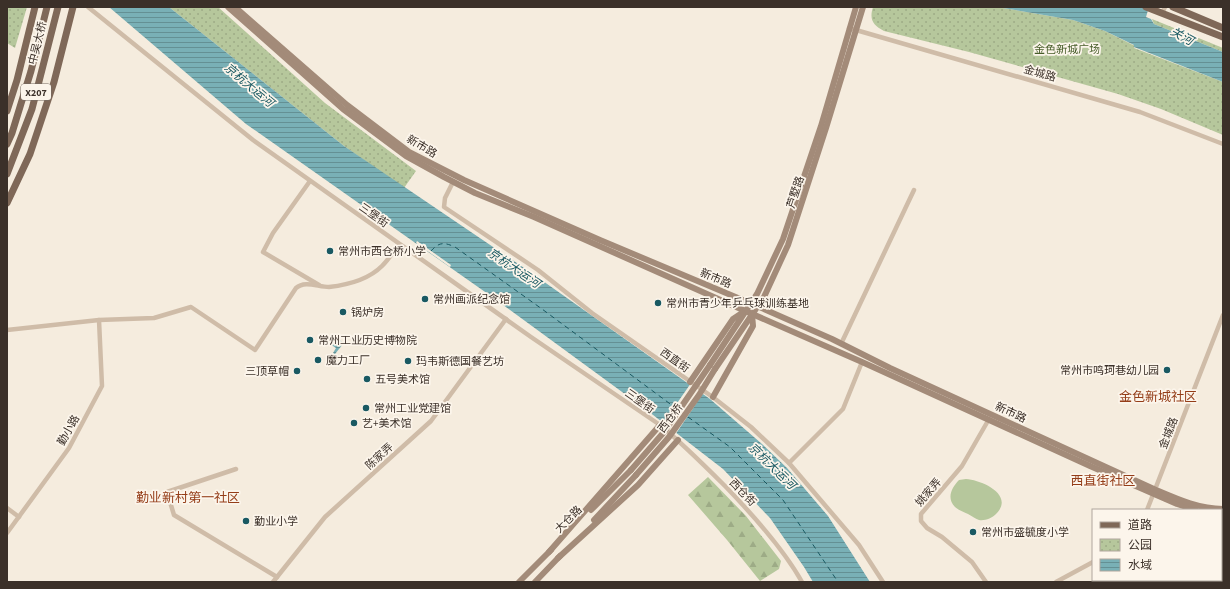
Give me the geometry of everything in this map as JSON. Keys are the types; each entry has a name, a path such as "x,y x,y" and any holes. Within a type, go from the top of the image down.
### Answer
{"main road":[{"path":"7,111 17,80 35,7"},
{"name":"中吴大桥","path":"7,144 12,133 31,71 47,7"},
{"name":"中吴大桥","path":"7,174 32,108 58,7"},
{"path":"7,203 30,154 54,82 73,7"},
{"path":"1146,7 1162,11 1223,37"},
{"path":"1173,7 1223,28"}],"street":[{"name":"三堡街","path":"88,7 253,140 506,319 660,425"},
{"name":"新市路","path":"228,7 343,109 406,156 453,182 1155,492 1186,503 1215,509 1223,508"},
{"name":"新市路","path":"235,7 347,105 409,152 464,180 600,240 757,306 841,344 1155,492 1177,504 1193,509"},
{"name":"芦墅路","path":"712,367 756,294 783,239 821,126 856,7"},
{"name":"芦墅路","path":"712,367 764,296 788,245 863,7"},
{"name":"金城路","path":"849,28 1140,112 1223,144"},
{"path":"310,181 273,233 263,252 321,286"},
{"name":"西直街","path":"453,182 445,198 444,207 538,270 592,313 713,397 751,427 789,463 858,545 883,582"},
{"path":"841,344 914,190"},
{"path":"7,330 99,320 154,318 191,307 255,350 296,288 300,285 305,284 328,287 348,283 370,275 382,266 399,244"},
{"path":"690,382 733,319 745,311"},
{"path":"713,397 753,326 752,314"},
{"name":"金城路","path":"1147,509 1223,315"},
{"name":"陈家弄","path":"273,582 325,517 431,421 506,319"},
{"name":"勤小路","path":"7,533 69,448 102,386 99,320"},
{"path":"789,463 843,409 862,362"},
{"name":"西仓桥","path":"631,470 664,432 712,367"},
{"name":"西仓桥","path":"636,475 669,437 699,394 712,367"},
{"name":"姚家弄","path":"986,582 972,562 942,537 927,528 920,518 921,514 962,466 989,419"},
{"path":"549,552 660,425"},
{"name":"西仓街","path":"660,425 695,456 754,516 796,570 802,582"},
{"path":"558,558 638,485 678,440"},
{"path":"236,469 166,492 174,515 277,577"},
{"name":"大仓路","path":"520,582 631,470"},
{"name":"大仓路","path":"535,582 636,475"},
{"path":"7,508 19,517"},
{"path":"1056,582 1092,563"}],"green space":[{"path":"7,7 27,7 15,48 7,43"},
{"path":"169,7 218,7 325,103 416,171 404,188 344,146"},
{"name":"金色新城广场","path":"873,7 997,7 1073,20 1105,31 1135,46 1134,48 1223,82 1223,135 1161,109 1118,94 969,52 884,31 877,27 873,22 871,15"},
{"path":"1152,19 1223,48 1223,52 1154,24"},
{"path":"708,477 746,516 781,561 779,569 760,581 688,495"},
{"path":"966,479 980,482 994,490 999,495 1002,501 1001,507 996,514 986,520 979,520 958,509 952,504 950,496 952,489 959,480"}],"water":[{"name":"京杭大运河","path":"109,7 169,7 344,146 533,274 710,399 787,468 828,516 870,582 813,582 770,518 723,469 644,408 488,294 246,124"},
{"name":"关河","path":"997,7 1149,7 1146,17 1151,19 1154,24 1223,52 1223,82 1134,47 1134,45 1105,31 1073,20"},
{"path":"337,335 343,344 335,354 333,353 336,348 330,344"}],"pier":[{"path":"417,241 451,265 450,267 416,243"},
{"path":"691,383 704,392 675,435 662,425"}],"ferry route":[{"path":"431,251 439,244 448,244 455,247 542,309 677,409"},
{"path":"688,417 730,447 783,500 838,582"}],"place":[{"name":"常州市西仓桥小学","path":"330,251"},
{"name":"常州画派纪念馆","path":"425,299"},
{"name":"常州市青少年乒乓球训练基地","path":"658,303"},
{"name":"锅炉房","path":"343,312"},
{"name":"常州工业历史博物院","path":"310,340"},
{"name":"魔力工厂","path":"318,360"},
{"name":"玛韦斯德国餐艺坊","path":"408,361"},
{"name":"常州市鸣珂巷幼儿园","path":"1167,370"},
{"name":"三顶草帽","path":"297,371"},
{"name":"五号美术馆","path":"367,379"},
{"name":"常州工业党建馆","path":"366,408"},
{"name":"艺+美术馆","path":"354,423"},
{"name":"勤业小学","path":"246,521"},
{"name":"常州市盛毓度小学","path":"973,532"}],"district":[{"name":"金色新城社区","path":"1158,396"},
{"name":"西直街社区","path":"1103,480"},
{"name":"勤业新村第一社区","path":"188,497"}]}
